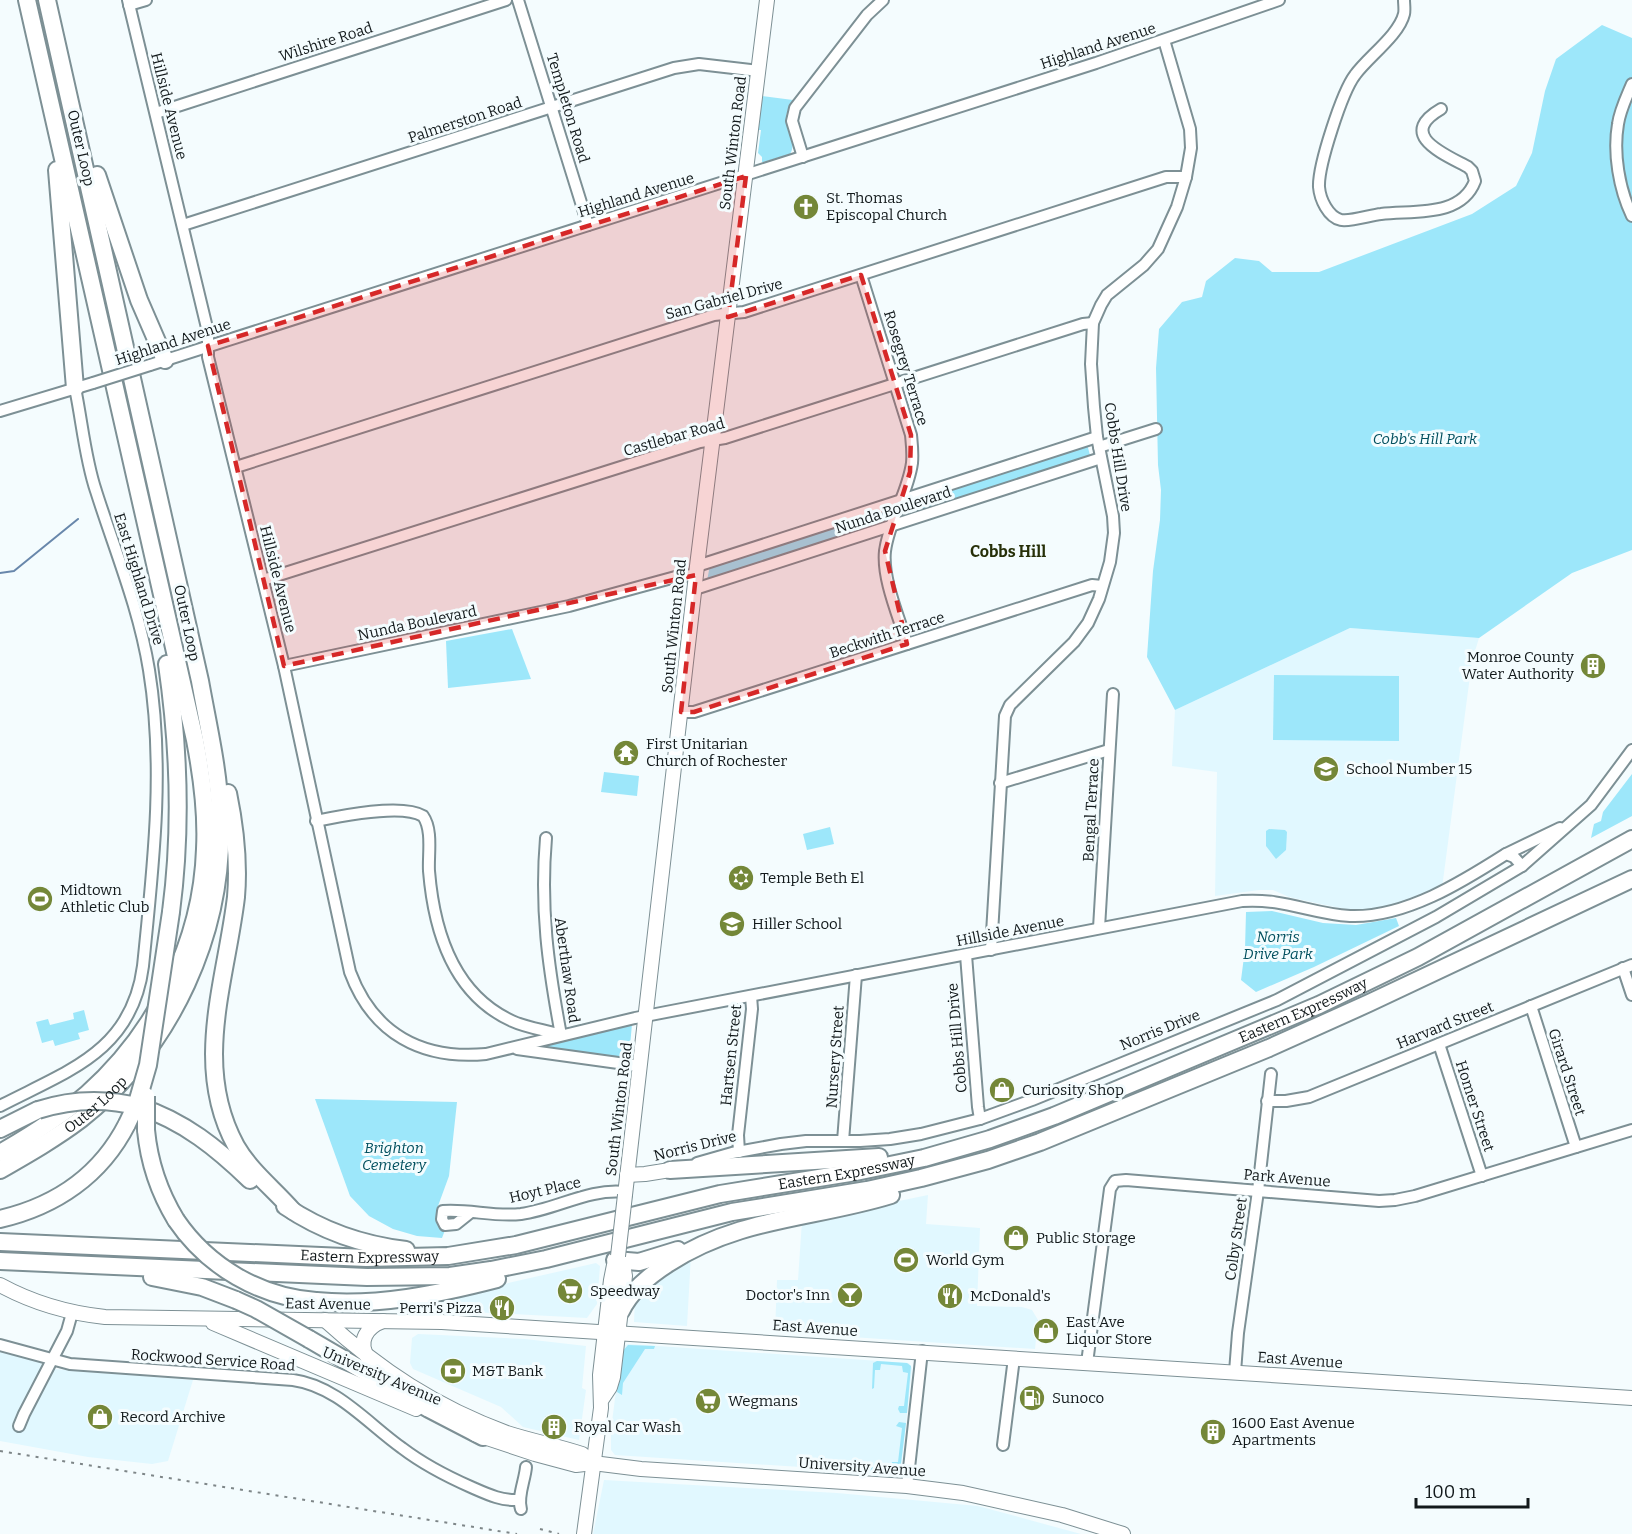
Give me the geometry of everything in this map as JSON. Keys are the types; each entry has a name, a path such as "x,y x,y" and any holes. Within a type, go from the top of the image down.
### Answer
{"highway":[{"name":"Outer Loop","path":"0,1153 68,1110 99,1083 127,1052 150,1019 171,982 187,944 195,917 204,863 204,795 192,727 27,0"},
{"name":"Outer Loop","path":"0,1172 37,1149 92,1109 117,1086 156,1039 178,1003 200,952 215,899 221,831 217,776 200,681 48,0"},
{"path":"71,102 158,362"},
{"path":"52,106 75,388"},
{"path":"151,553 178,753 178,843 171,912 151,1051 146,1130 155,1176 176,1220 204,1252 238,1277 278,1294 316,1301 364,1302 438,1292 497,1279 586,1249"},
{"path":"200,681 228,792 237,856 234,908 214,1037 215,1086 223,1117 239,1150 258,1177 293,1211"},
{"name":"Eastern Expressway","path":"0,1242 386,1258 448,1256 503,1248 707,1197 877,1168 963,1147 1054,1116 1325,1002 1424,954 1632,839"},
{"name":"Eastern Expressway","path":"6,1261 415,1278 491,1270 712,1217 895,1184 1001,1156 1105,1117 1294,1037 1632,879"},
{"path":"0,1219 38,1208 57,1198 77,1185 107,1156 127,1125 140,1093 151,1051"},
{"path":"0,1128 38,1110 61,1104 86,1101 115,1102 141,1107 171,1119 191,1131 253,1182 293,1211 338,1234 379,1246 433,1251 503,1248"},
{"path":"670,1170 859,1160 963,1147"},
{"path":"618,1259 642,1262 778,1219 878,1199 1001,1156"},
{"path":"621,1311 633,1293 659,1270 691,1250 725,1234"},
{"path":"65,1264 182,1282 209,1289 236,1300 262,1312 429,1409 483,1437"}],"main road":[{"name":"South Winton Road","path":"584,1534 602,1399 612,1380 612,1332 627,1174 712,441 767,0"},
{"name":"Norris Drive","path":"627,1174 670,1170"},
{"name":"South Winton Road","path":"612,1332 621,1311 625,1273 618,1259"},
{"name":"East Avenue","path":"0,1285 39,1303 72,1313 118,1318 442,1322 1632,1398"},
{"name":"University Avenue","path":"193,1319 226,1328 483,1437 572,1464 593,1463 641,1469 907,1486 963,1493 1016,1504 1123,1534"},
{"name":"University Avenue","path":"325,1320 368,1358 412,1388 467,1417 519,1437 578,1453 593,1463"},
{"path":"368,1358 363,1346 364,1337 373,1326 383,1321"}],"street":[{"path":"129,3 146,0"},
{"name":"Wilshire Road","path":"156,113 506,0"},
{"name":"Templeton Road","path":"518,0 588,225"},
{"path":"803,157 792,120 795,108 867,15 883,0"},
{"name":"Highland Avenue","path":"0,411 746,176 1164,40 1244,5 1279,0"},
{"path":"1404,0 1404,14 1397,27 1355,75 1346,91 1330,135 1319,177 1322,199 1327,209 1343,221 1380,214 1435,210 1452,206 1464,198 1475,181 1472,171 1432,148 1423,132 1427,119 1441,109"},
{"name":"Hillside Avenue","path":"129,3 208,332 208,357 284,666 350,972 363,1001 374,1016 405,1041 443,1054 464,1056 856,975 1196,909 1258,900 1289,903 1349,916 1381,913 1416,903 1441,892 1506,854 1576,819"},
{"name":"Cobbs Hill Drive","path":"991,950 1004,722 1007,711 1082,632 1093,613 1110,562 1114,533 1113,516 1099,447 1091,364 1093,323 1107,295 1144,265 1158,249 1186,177 1191,148 1190,129 1164,40"},
{"name":"Palmerston Road","path":"183,225 688,65 708,64 759,71"},
{"path":"1632,84 1618,122 1616,139 1620,180 1632,216"},
{"name":"San Gabriel Drive","path":"236,467 714,315 744,312 1167,177 1186,177"},
{"name":"Rosegrey Terrace","path":"861,275 911,435 913,453 910,472 885,551 886,571 907,645"},
{"name":"Castlebar Road","path":"263,580 700,442 712,441 1083,324 1093,323"},
{"name":"East Highland Drive","path":"0,1106 77,1066 102,1048 116,1033 130,1012 144,966 157,801 157,744 153,696 138,617 95,488 75,388"},
{"name":"Nunda Boulevard","path":"696,576 900,500 1099,447 1156,429"},
{"name":"Nunda Boulevard","path":"284,666 569,606 679,576 696,576 891,527 1099,447"},
{"name":"Beckwith Terrace","path":"681,712 694,712 1092,585 1102,586"},
{"name":"Bengal Terrace","path":"1100,928 1113,694"},
{"path":"1000,783 1109,750"},
{"name":"Norris Drive","path":"670,1170 739,1152 792,1142 905,1137 980,1119 1041,1097 1277,1000 1436,917 1522,866 1591,805 1632,750"},
{"path":"316,821 390,811 421,814 426,819 432,901 445,949 455,970 469,990 490,1010 514,1022 561,1035"},
{"name":"Aberthaw Road","path":"546,838 543,907 545,941 561,1035"},
{"path":"1506,854 1514,857 1522,866"},
{"name":"Cobbs Hill Drive","path":"966,955 980,1119"},
{"path":"1628,966 1632,995"},
{"name":"Harvard Street","path":"1267,1101 1286,1101 1310,1096 1628,966"},
{"name":"Nursery Street","path":"843,1141 856,975"},
{"name":"Hartsen Street","path":"739,1152 738,1134 752,996"},
{"name":"Girard Street","path":"1531,1006 1576,1147"},
{"name":"Homer Street","path":"1439,1044 1482,1176"},
{"name":"Hillside Avenue","path":"511,1048 640,1066"},
{"name":"Colby Street","path":"1235,1372 1271,1074"},
{"name":"Park Avenue","path":"1087,1363 1110,1189 1114,1182 1126,1180 1395,1200 1632,1130"},
{"name":"Hoyt Place","path":"471,1212 499,1216 525,1213 601,1192 625,1193"},
{"path":"20,1426 67,1331 72,1313"},
{"name":"Rockwood Service Road","path":"0,1345 51,1360 80,1365 293,1380 313,1384 333,1395 401,1448 435,1470 499,1499 520,1504 526,1467"},
{"path":"907,1486 922,1351"},
{"path":"1003,1445 1014,1358"}],"highlighted area":[{"path":"746,176 728,317 861,275 911,435 910,472 885,551 907,644 694,712 681,712 696,575 284,666 208,346"}],"shaded area":[{"name":"School Number 15","path":"1350,628 1479,638 1472,661 1442,888 1368,911 1320,904 1289,897 1273,890 1215,896 1217,772 1172,766 1175,710"},
{"path":"928,1195 926,1224 980,1228 977,1306 1022,1307 1032,1310 1038,1320 1035,1349 775,1332 777,1280 798,1280 802,1221"},
{"path":"691,1255 687,1326 634,1322 635,1299"},
{"path":"596,1263 600,1266 597,1304 587,1318 434,1310 434,1300"},
{"path":"418,1334 525,1339 586,1346 582,1388 586,1390 579,1440 523,1427 501,1407 413,1369 410,1363 412,1338"},
{"path":"628,1344 909,1363 912,1368 901,1470 894,1475 615,1455 611,1450 611,1430 621,1351 623,1346"},
{"path":"0,1348 8,1349 54,1369 193,1380 168,1461 152,1464 88,1457 0,1441"},
{"path":"604,1480 837,1493 978,1506 1081,1534 593,1534"}],"green space":[{"name":"Cobb's Hill Park","path":"1602,25 1632,38 1632,550 1572,573 1479,638 1350,628 1175,710 1147,657 1153,571 1160,520 1156,368 1159,329 1182,302 1202,297 1206,281 1235,258 1259,261 1272,272 1319,272 1472,214 1516,186 1532,153 1545,91 1556,59"},
{"path":"762,96 793,100 786,117 792,143 790,154 764,162 758,153"},
{"path":"1087,444 1091,459 905,519 912,500"},
{"path":"890,508 883,526 707,581 710,565"},
{"path":"512,629 531,679 448,688 446,641"},
{"path":"1274,675 1399,676 1399,741 1273,740"},
{"path":"604,772 639,776 637,796 601,792"},
{"path":"1632,774 1632,816 1591,838 1594,824 1601,821 1603,812"},
{"path":"830,827 834,844 807,850 803,834"},
{"path":"1269,829 1287,832 1286,850 1276,859 1266,846 1266,831"},
{"name":"Norris Drive Park","path":"1272,911 1323,923 1356,925 1396,918 1399,926 1256,992 1241,980 1246,912"},
{"path":"84,1010 89,1030 78,1033 80,1039 55,1046 53,1040 42,1043 36,1022 48,1019 50,1025 74,1019 73,1013"},
{"path":"632,1024 629,1057 623,1059 535,1048 535,1045"},
{"name":"Brighton Cemetery","path":"315,1099 457,1102 449,1176 438,1206 438,1223 445,1230 442,1238 417,1236 393,1229 369,1216 350,1196"},
{"path":"628,1345 655,1346 654,1349 645,1349 623,1383 622,1395 617,1392 622,1352"},
{"path":"877,1361 907,1363 911,1366 907,1413 900,1413 898,1409 899,1406 904,1406 908,1373 903,1372 902,1366 881,1364 880,1370 875,1370 874,1388 872,1389 873,1363"},
{"path":"899,1422 906,1423 900,1471 893,1474 845,1469 847,1460 848,1466 891,1468 892,1462 898,1462 902,1428 896,1426"}],"waterway":[{"path":"0,573 14,571 78,519"}],"railway":[{"path":"0,1451 517,1534"},
{"path":"540,1529 559,1534"}],"place":[{"name":"St. Thomas Episcopal Church","path":"806,207"},
{"name":"Monroe County Water Authority","path":"1593,666"},
{"name":"First Unitarian Church of Rochester","path":"626,753"},
{"name":"School Number 15","path":"1326,769"},
{"name":"Temple Beth El","path":"741,878"},
{"name":"Midtown Athletic Club","path":"40,899"},
{"name":"Hiller School","path":"732,924"},
{"name":"Curiosity Shop","path":"1002,1090"},
{"name":"Public Storage","path":"1016,1238"},
{"name":"World Gym","path":"906,1260"},
{"name":"Speedway","path":"570,1291"},
{"name":"Doctor's Inn","path":"850,1295"},
{"name":"McDonald's","path":"950,1296"},
{"name":"Perri's Pizza","path":"502,1308"},
{"name":"East Ave Liquor Store","path":"1046,1331"},
{"name":"M&T Bank","path":"453,1371"},
{"name":"Sunoco","path":"1032,1398"},
{"name":"Wegmans","path":"708,1401"},
{"name":"Record Archive","path":"100,1417"},
{"name":"Royal Car Wash","path":"554,1427"},
{"name":"1600 East Avenue Apartments","path":"1213,1432"}],"district":[{"name":"Cobbs Hill","path":"1008,551"}]}
